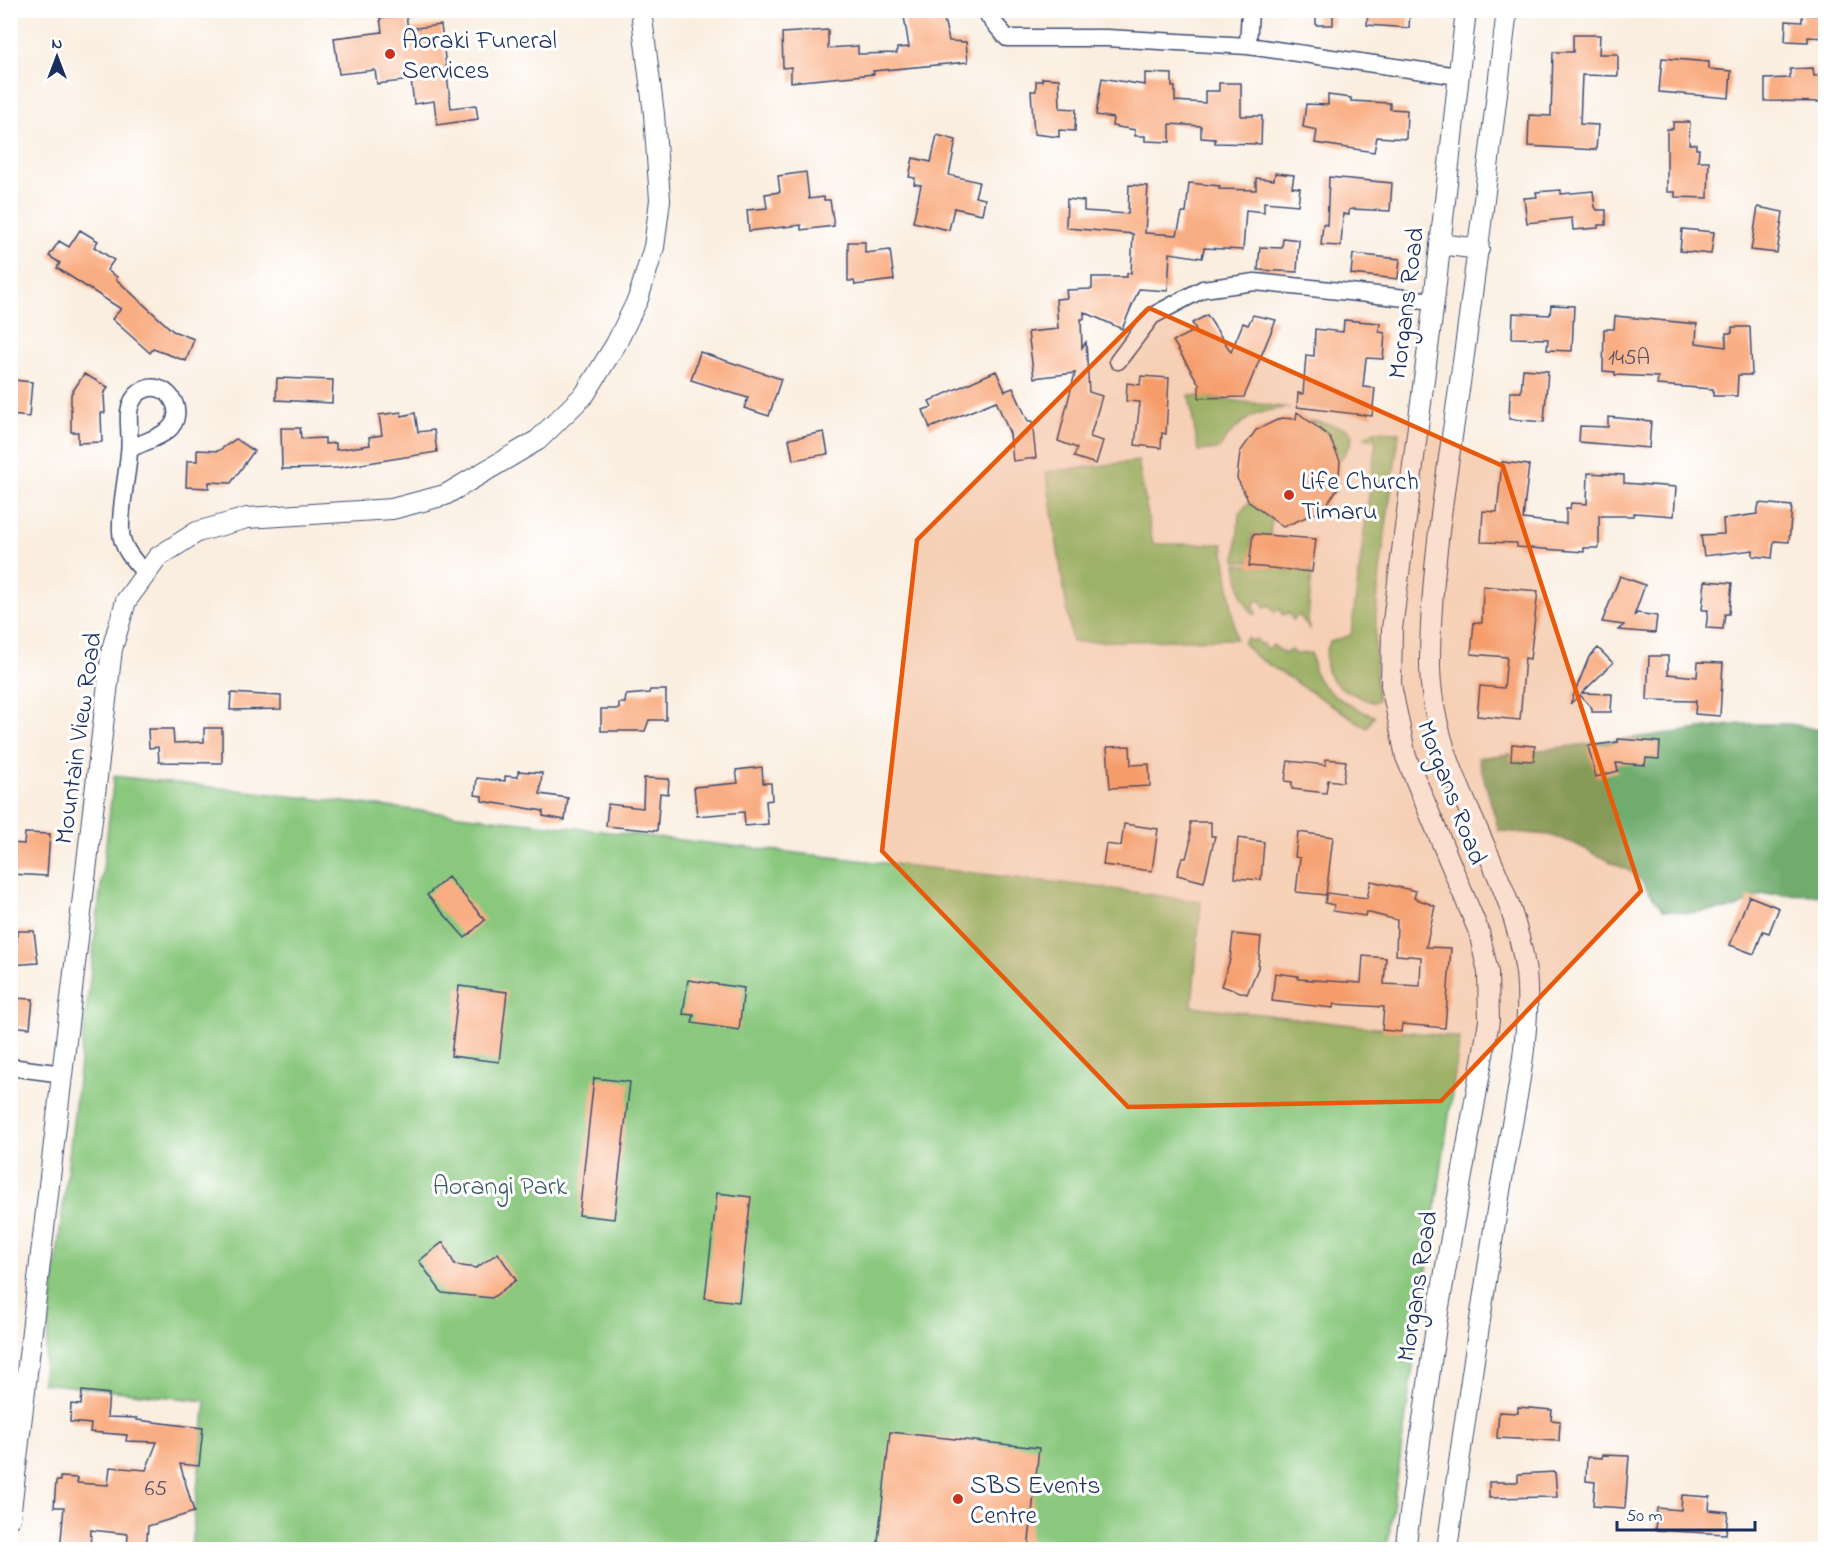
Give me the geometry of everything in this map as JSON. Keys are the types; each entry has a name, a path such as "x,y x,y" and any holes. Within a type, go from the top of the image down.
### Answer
{"street":[{"name":"Mountain View Road","path":"10,1518 112,649 126,602 158,557 197,532 247,518 392,509 445,495 538,440 585,394 616,344 638,299 654,247 660,200 654,114 641,10"},
{"path":"988,10 989,16 1007,38 1107,38 1248,46 1458,76"},
{"path":"1248,46 1250,10"},
{"name":"Morgans Road","path":"1405,1550 1438,1312 1486,1044 1490,995 1486,957 1479,932 1406,757 1391,685 1396,593 1434,301 1466,10"},
{"name":"Morgans Road","path":"1446,1550 1479,1317 1523,1049 1527,1004 1524,964 1508,900 1450,767 1431,694 1430,650 1437,567 1479,249 1507,10"},
{"path":"1440,244 1479,249"},
{"path":"1118,361 1152,316 1203,289 1255,282 1434,301"},
{"path":"130,449 120,533 130,556 146,574"},
{"path":"10,1067 63,1074"}],"highlighted area":[{"path":"1149,308 1503,466 1641,891 1441,1101 1128,1107 882,851 917,540"}],"green space":[{"path":"1189,395 1290,408 1267,411 1248,418 1233,431 1219,449 1198,451"},
{"path":"1308,420 1345,428 1352,433 1351,443 1340,461 1329,436"},
{"path":"1374,431 1399,432 1377,600 1375,667 1378,701 1372,702 1351,693 1334,682 1326,665 1326,655 1330,642 1351,635 1376,440 1364,438"},
{"path":"1138,461 1153,544 1223,544 1236,639 1072,642 1046,472"},
{"path":"1249,502 1272,519 1270,536 1252,534 1251,546 1254,547 1249,562 1236,561 1239,514"},
{"path":"1236,564 1312,572 1309,628 1299,615 1293,620 1289,613 1283,615 1280,609 1274,612 1270,605 1264,608 1261,600 1254,602 1256,615 1252,613 1242,598"},
{"path":"1248,637 1252,642 1256,639 1260,644 1262,643 1267,650 1273,645 1285,654 1291,649 1294,654 1311,653 1315,673 1324,686 1349,705 1374,716 1367,728 1255,656 1243,642"},
{"path":"1740,724 1791,724 1825,731 1825,895 1763,894 1736,908 1690,913 1663,910 1635,874 1573,843 1549,835 1499,831 1478,758"},
{"name":"Aorangi Park","path":"114,776 1105,888 1201,902 1192,1006 1460,1038 1387,1549 191,1549 206,1401 42,1383"}],"building":[{"path":"903,10 942,10 949,41 966,42 968,62 791,82 791,67 783,68 782,33 828,30 828,48 858,46 858,54 897,53 897,48 909,47"},
{"path":"1316,10 1333,10 1333,25 1316,25"},
{"path":"1368,10 1410,10 1409,28 1367,25"},
{"path":"1802,14 1826,16 1826,38 1808,37 1808,42 1785,41 1786,21 1802,22"},
{"name":"Aoraki Funeral Services","path":"406,15 408,29 441,25 451,108 476,105 478,119 437,125 434,101 414,104 411,80 377,84 375,70 339,74 334,38 382,32 380,18"},
{"path":"1573,35 1600,35 1599,54 1618,54 1618,76 1582,75 1580,124 1598,125 1596,150 1528,146 1529,115 1551,116 1553,52 1573,52"},
{"path":"1662,58 1709,62 1709,69 1731,71 1729,98 1659,92"},
{"path":"1813,68 1814,76 1826,75 1826,102 1765,101 1765,79 1790,78 1790,69"},
{"path":"1145,73 1172,74 1175,101 1205,103 1205,91 1219,91 1219,83 1241,83 1241,116 1262,116 1261,144 1215,143 1215,139 1201,138 1201,126 1170,124 1170,142 1145,141 1145,136 1135,136 1135,130 1112,126 1113,118 1096,115 1102,78 1145,85"},
{"path":"1042,78 1059,79 1060,108 1076,109 1075,131 1059,130 1059,137 1034,134 1031,91 1036,91 1036,81 1042,81"},
{"path":"1328,95 1351,98 1351,101 1390,103 1390,109 1407,110 1406,139 1377,137 1374,152 1315,143 1317,130 1303,127 1306,104 1328,105"},
{"path":"1673,122 1690,122 1689,144 1696,144 1696,149 1699,149 1698,161 1709,161 1708,198 1675,197 1675,192 1667,192 1667,129 1673,129"},
{"path":"937,135 956,140 949,175 979,182 975,197 985,199 982,214 954,208 949,230 913,222 921,185 914,184 915,178 909,177 913,158 931,162"},
{"path":"806,172 809,199 824,197 824,200 830,200 834,226 801,230 801,225 749,231 747,210 767,208 765,194 780,192 778,176"},
{"path":"1275,173 1294,175 1292,187 1300,188 1298,205 1264,202 1264,212 1246,210 1243,250 1204,248 1202,258 1170,253 1168,291 1139,289 1122,329 1084,312 1084,319 1081,319 1082,348 1086,342 1089,392 1102,396 1090,437 1103,441 1096,464 1074,457 1077,448 1058,441 1075,373 1034,378 1028,332 1058,329 1056,299 1067,298 1066,290 1092,289 1092,277 1127,277 1127,273 1131,273 1133,234 1068,228 1066,226 1067,199 1084,201 1084,211 1128,214 1129,185 1148,186 1145,233 1177,235 1182,213 1186,213 1189,183 1220,186 1219,189 1256,190 1256,178 1274,180"},
{"path":"1329,177 1392,183 1390,211 1352,209 1349,210 1349,215 1343,214 1341,246 1321,245 1323,224 1327,225"},
{"path":"1561,190 1561,194 1593,191 1597,210 1606,210 1606,225 1573,230 1572,218 1527,223 1524,198 1537,197 1536,192"},
{"path":"1758,207 1783,212 1777,253 1751,250"},
{"path":"1682,229 1714,232 1711,254 1680,251"},
{"path":"80,230 98,241 94,247 114,260 107,270 117,277 116,279 173,331 194,339 186,361 153,349 150,353 112,319 121,309 57,268 60,263 49,256 59,241 69,247"},
{"path":"1283,238 1299,240 1297,272 1258,270 1260,247 1282,248"},
{"path":"848,242 865,242 865,253 890,250 894,280 855,285 854,281 848,281"},
{"path":"1353,254 1400,259 1398,279 1351,274"},
{"path":"1551,305 1574,306 1572,351 1547,350 1548,339 1512,338 1513,313 1550,315"},
{"path":"1207,315 1231,352 1243,323 1248,325 1253,315 1276,320 1244,397 1199,398 1199,384 1173,341 1196,330 1192,323"},
{"path":"1615,316 1697,324 1696,343 1726,347 1726,333 1732,333 1732,327 1750,327 1752,375 1738,375 1737,396 1713,396 1713,389 1657,385 1658,377 1615,375 1615,372 1603,371 1604,329 1614,329"},
{"path":"1344,320 1380,323 1379,332 1385,333 1383,359 1366,358 1363,387 1375,388 1372,416 1297,407 1298,393 1303,394 1306,355 1314,356 1315,329 1343,332"},
{"path":"700,352 781,379 769,416 744,408 748,398 691,380"},
{"path":"1523,369 1548,371 1544,422 1509,419 1510,392 1521,392"},
{"path":"996,371 1005,391 1013,388 1028,421 1032,421 1036,458 1013,461 1010,434 996,401 930,428 923,410 932,407 929,401"},
{"path":"84,374 108,387 104,394 105,413 101,413 102,442 78,443 78,432 71,432 71,394"},
{"path":"1141,376 1169,378 1166,434 1162,433 1161,448 1135,445 1140,402 1126,401 1127,383 1140,385"},
{"path":"277,378 333,380 332,403 276,400"},
{"path":"14,380 32,382 29,417 11,415"},
{"path":"401,412 402,416 415,413 418,432 434,430 437,452 337,468 282,469 281,428 300,428 301,439 325,438 325,444 336,443 336,450 370,445 369,437 382,435 379,415"},
{"name":"Life Church Timaru","path":"1297,412 1329,436 1340,461 1338,488 1323,510 1283,527 1249,502 1237,478 1240,452 1256,430 1281,418 1296,419"},
{"path":"1608,417 1651,421 1649,448 1579,442 1580,426 1608,427"},
{"path":"824,432 828,454 793,460 789,439"},
{"path":"236,439 254,451 231,483 209,482 209,488 186,487 187,461 197,461 197,450 218,451"},
{"path":"1502,462 1529,465 1523,519 1566,524 1566,509 1570,509 1571,503 1587,504 1588,473 1624,475 1624,483 1676,487 1674,516 1634,513 1633,516 1599,516 1599,548 1584,548 1584,552 1517,547 1517,543 1481,542 1483,511 1497,512"},
{"path":"1759,503 1792,506 1789,542 1774,541 1772,558 1753,556 1753,550 1704,556 1701,535 1724,534 1723,519 1757,514"},
{"path":"1253,534 1316,539 1312,572 1249,566"},
{"path":"1620,576 1645,585 1634,616 1637,613 1657,616 1655,633 1618,630 1624,625 1602,622"},
{"path":"1705,581 1732,583 1729,614 1725,614 1723,629 1706,628 1708,610 1702,610"},
{"path":"1483,586 1538,591 1530,659 1525,658 1520,720 1477,716 1480,686 1504,688 1507,657 1471,654 1474,622 1482,623"},
{"path":"1598,648 1613,663 1582,693 1612,694 1611,712 1592,712 1592,708 1580,695 1570,704 1589,657"},
{"path":"1649,656 1668,656 1668,674 1697,677 1698,662 1723,663 1720,716 1695,714 1696,701 1647,700"},
{"path":"650,690 666,690 666,720 649,720 645,731 601,731 601,709 619,709 619,703 625,703 626,695 649,693"},
{"path":"231,693 281,696 281,709 230,710"},
{"path":"204,728 222,728 222,763 159,762 158,747 149,748 148,729 173,729 174,743 204,742"},
{"path":"1618,739 1660,742 1659,759 1646,758 1645,765 1616,763 1618,771 1596,777 1588,746 1618,742"},
{"path":"1512,744 1535,746 1534,761 1511,760"},
{"path":"1130,746 1131,765 1149,764 1150,786 1110,788 1107,747"},
{"path":"1326,759 1346,761 1343,782 1328,780 1326,793 1292,789 1292,782 1285,781 1288,761 1326,765"},
{"path":"762,767 763,783 771,783 772,800 766,801 768,824 745,826 744,812 697,816 694,787 738,783 736,770"},
{"path":"518,771 542,773 540,794 568,798 565,820 543,816 543,811 482,801 482,796 475,795 477,778 505,781 505,776 518,777"},
{"path":"644,778 669,779 668,794 660,793 657,831 606,826 608,804 643,808"},
{"path":"1190,822 1211,822 1211,836 1215,836 1204,882 1177,875 1182,858 1186,858 1190,843"},
{"path":"1124,824 1158,829 1152,871 1103,865 1106,844 1121,846"},
{"path":"1298,832 1333,837 1326,895 1296,892 1300,858 1295,857"},
{"path":"25,833 50,834 47,876 10,874 10,843 24,844"},
{"path":"1238,838 1264,842 1261,880 1235,878"},
{"path":"448,877 485,920 465,938 427,895"},
{"path":"1371,881 1416,891 1414,898 1435,906 1426,947 1451,948 1445,1028 1402,1024 1401,1032 1382,1030 1384,1007 1334,1004 1333,1008 1272,1001 1275,973 1298,976 1298,979 1361,983 1363,956 1386,958 1384,984 1420,986 1421,957 1396,955 1397,920 1366,912 1365,916 1333,911 1334,905 1325,903 1327,893 1367,898"},
{"path":"1749,896 1779,908 1769,933 1763,931 1754,954 1730,945"},
{"path":"17,931 34,931 38,963 10,965 10,941 17,941"},
{"path":"1233,934 1261,937 1258,968 1247,994 1221,986 1230,960"},
{"path":"688,980 744,988 739,1030 692,1023 694,1015 683,1014"},
{"path":"459,986 507,992 499,1062 451,1056"},
{"path":"10,998 33,999 30,1028 10,1026"},
{"path":"594,1078 630,1082 614,1219 579,1215"},
{"path":"717,1193 751,1197 739,1302 705,1298"},
{"path":"443,1242 455,1265 476,1268 498,1253 516,1280 492,1298 442,1293 419,1261"},
{"path":"82,1391 109,1394 107,1417 137,1418 137,1420 203,1428 199,1466 180,1464 194,1512 148,1526 146,1550 127,1550 128,1534 91,1530 90,1550 60,1550 64,1507 54,1507 56,1481 60,1481 60,1477 78,1478 77,1483 108,1485 110,1467 146,1470 157,1442 126,1441 127,1435 90,1432 91,1424 70,1422 71,1404 81,1405"},
{"path":"1518,1407 1552,1410 1551,1420 1560,1421 1559,1441 1497,1438 1499,1412 1518,1413"},
{"name":"SBS Events Centre","path":"890,1432 1039,1448 1028,1550 877,1550"},
{"path":"1602,1455 1629,1456 1625,1508 1593,1506 1595,1482 1586,1481 1587,1457 1602,1458"},
{"path":"1555,1472 1557,1497 1489,1498 1489,1482 1518,1482 1518,1474"},
{"path":"1682,1495 1710,1497 1709,1510 1728,1512 1726,1534 1655,1530 1657,1508 1681,1510"}],"place":[{"name":"Aoraki Funeral Services","path":"390,54"},
{"name":"Life Church Timaru","path":"1289,495"},
{"name":"SBS Events Centre","path":"958,1499"}]}
